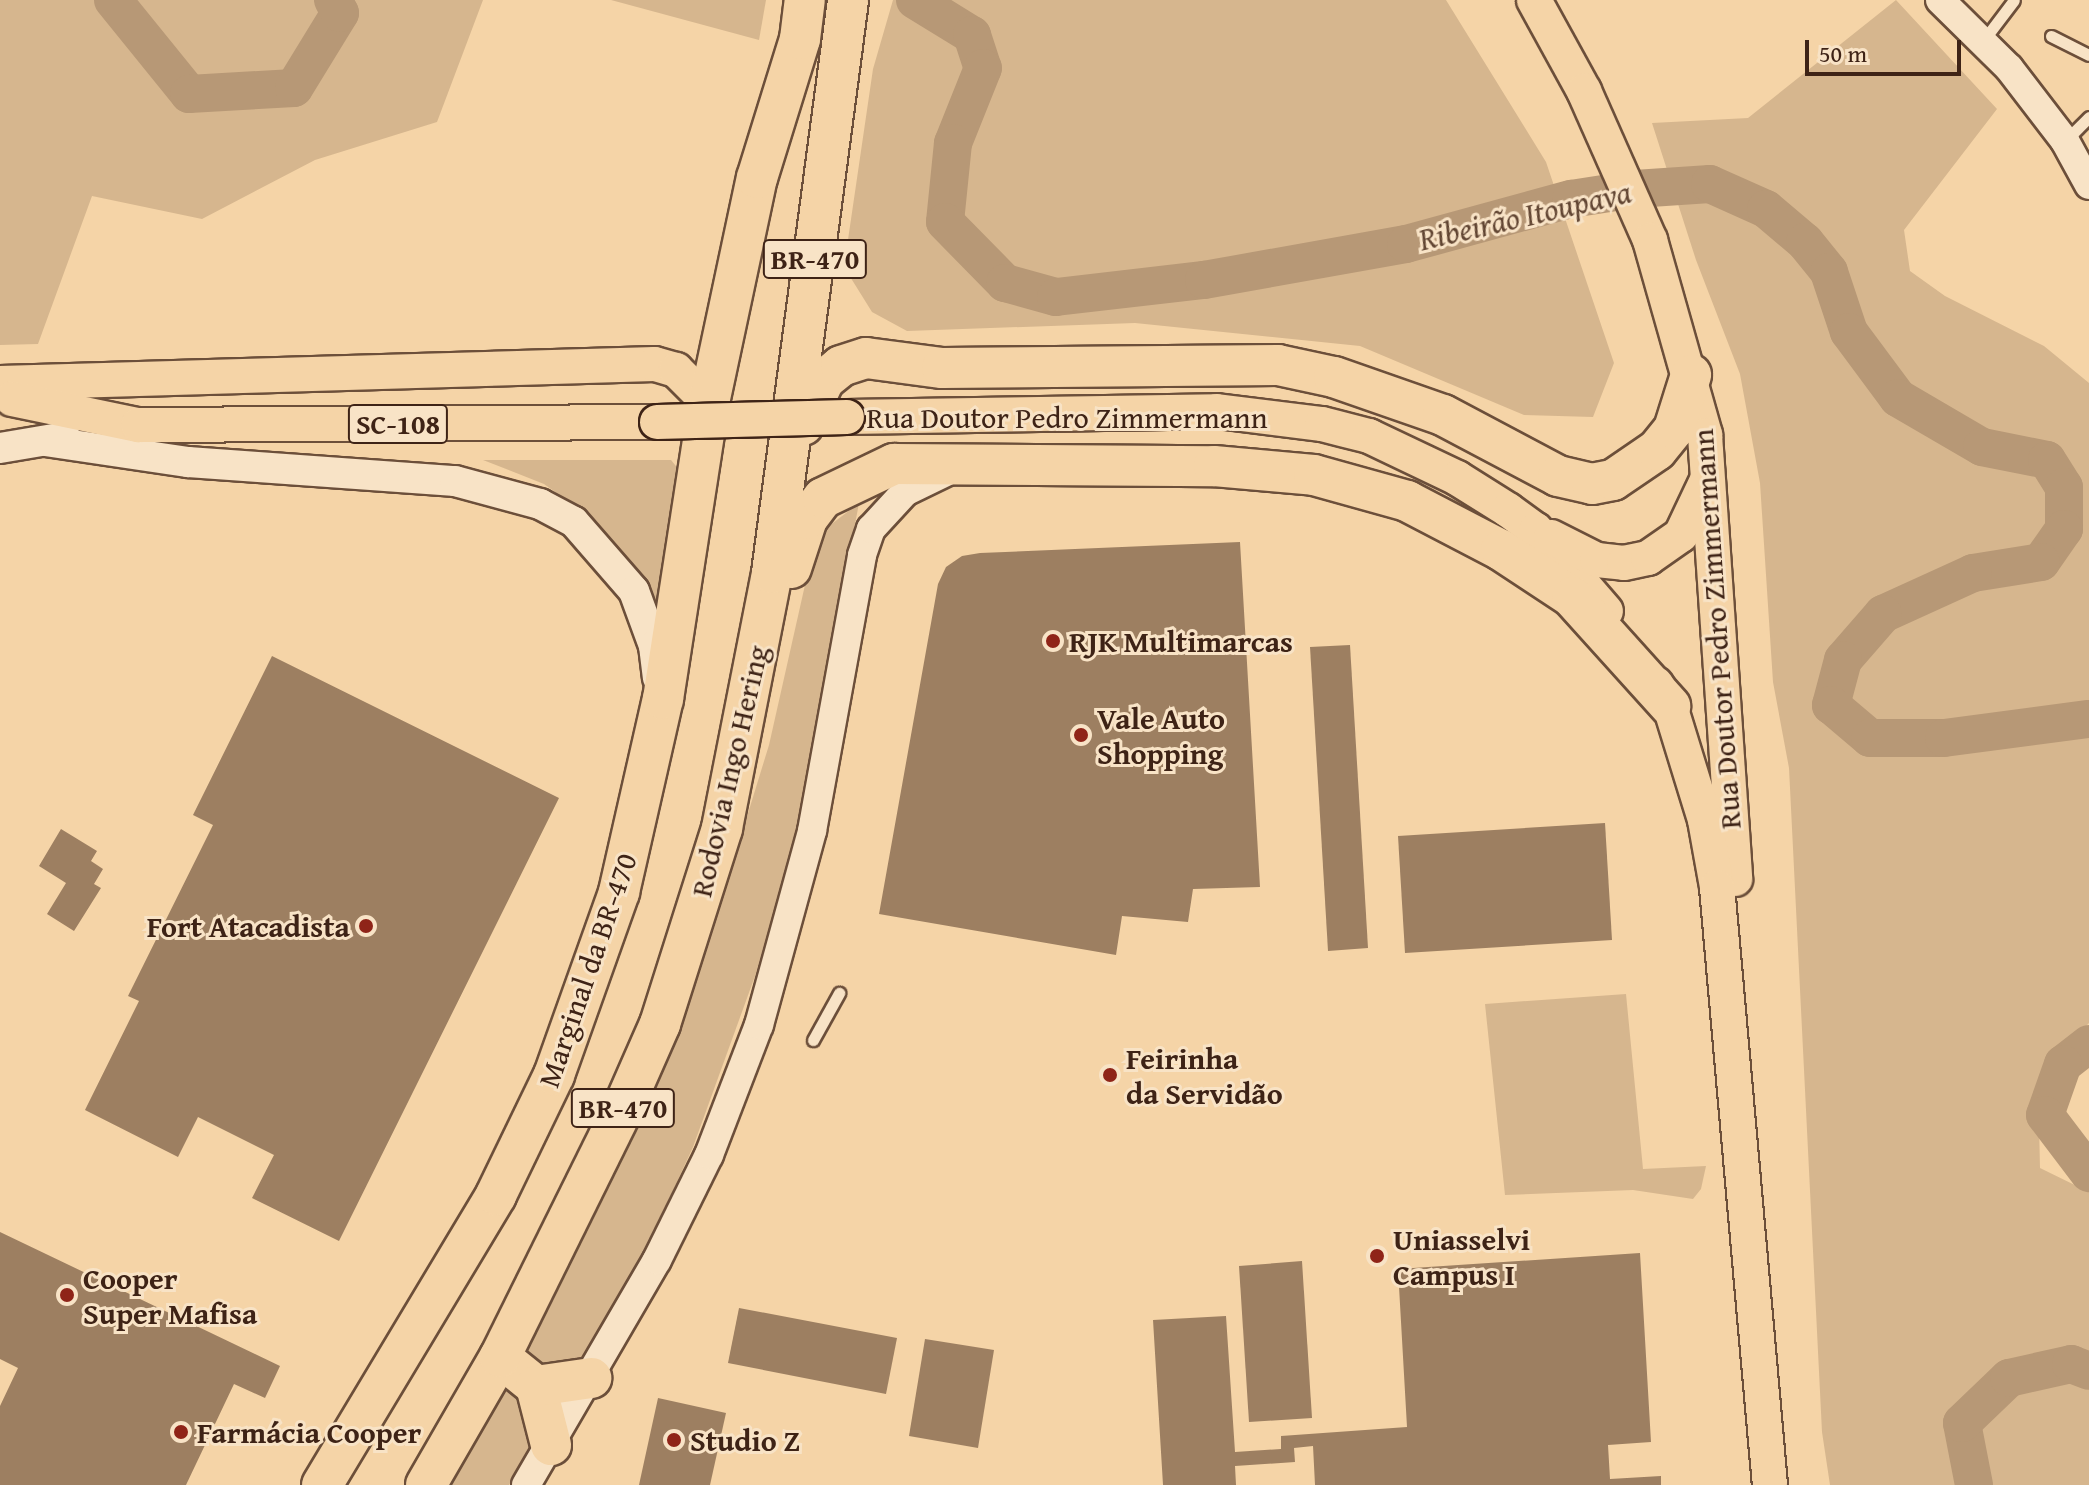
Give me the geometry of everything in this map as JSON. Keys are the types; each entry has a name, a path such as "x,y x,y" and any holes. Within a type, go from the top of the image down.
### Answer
{"highway":[{"name":"Marginal da BR-470","path":"322,1485 496,1195 554,1075 619,892 663,699 709,403 757,178 800,39 805,0"},
{"name":"Rodovia Ingo Hering","path":"426,1485 500,1357 594,1170 660,1024 722,828 749,703 786,466 848,0"},
{"path":"786,466 824,380 841,366 866,358 942,368 1278,365 1334,377 1443,415 1558,476 1592,484 1613,480 1657,450 1674,429 1691,375"},
{"path":"749,703 807,519 823,498 894,464 1266,470 1354,483 1407,501 1491,544 1572,597 1670,706"},
{"path":"500,1357 536,1386 551,1445"},
{"path":"536,1386 591,1378"}],"main road":[{"name":"Rua Doutor Pedro Zimmermann","path":"1534,0 1584,91 1650,240 1691,375 1709,465 1735,883 1731,1052"},
{"path":"0,383 655,364 676,370 709,403"},
{"name":"Rua Doutor Pedro Zimmermann","path":"0,396 138,425 657,422 1217,411 1284,417 1369,436 1457,478 1536,530 1625,635 1670,706 1705,820 1717,887 1770,1485"},
{"path":"0,448 138,425"},
{"path":"45,441 188,462 455,481 540,504 574,522 634,591 654,646 663,699"},
{"path":"1536,530 1597,560 1624,563 1648,558 1681,535 1695,515 1709,465"}],"street":[{"path":"1940,0 1982,42 2065,141 2089,185"},
{"path":"526,1485 591,1378 709,1155 774,980 812,831 862,555 871,529 905,492 962,465"}],"lane":[{"path":"1982,42 2014,0"},
{"path":"2051,36 2089,55"},
{"path":"2065,141 2089,117"},
{"path":"813,1040 839,993"}],"shaded area":[{"path":"0,0 483,0 437,122 315,160 202,219 92,196 38,344 0,345"},
{"path":"611,0 766,0 759,40"},
{"path":"893,0 1446,0 1546,162 1614,363 1593,417 1524,415 1360,346 1135,323 907,331 872,312 844,267 873,69"},
{"path":"1896,0 1997,109 1904,230 1910,271 1945,296 2044,346 2089,383 2089,1023 2038,1079 2040,1168 2089,1192 2089,1485 1830,1485 1822,1432 1789,768 1773,682 1760,483 1740,374 1696,260 1652,123 1748,118"},
{"path":"483,460 671,460 684,476 665,633 638,573 597,522 544,484"},
{"path":"859,503 798,829 755,976 693,1147 646,1249 585,1356 566,1372 552,1374 520,1357 642,1113 698,976 769,745 816,536"},
{"path":"1626,994 1643,1169 1706,1166 1701,1189 1693,1199 1633,1190 1505,1195 1485,1004"},
{"path":"509,1379 525,1402 531,1445 517,1472 509,1485 447,1485"}],"building":[{"name":"Vale Auto Shopping","path":"1240,542 1260,887 1193,889 1188,922 1122,916 1116,955 879,914 938,584 946,567 962,556 980,553"},
{"path":"1350,645 1368,948 1328,951 1310,647"},
{"path":"272,656 559,798 339,1241 252,1198 274,1155 198,1117 178,1157 85,1110 139,1001 128,996 213,825 193,815"},
{"path":"1605,823 1612,940 1405,953 1398,836"},
{"path":"61,829 97,851 91,861 103,869 94,884 101,888 74,931 47,914 66,883 39,866"},
{"name":"Cooper Super Mafisa","path":"0,1232 280,1366 265,1398 234,1384 186,1485 0,1485 0,1406 18,1368 0,1359"},
{"path":"1640,1253 1651,1442 1608,1445 1610,1479 1661,1476 1661,1485 1315,1485 1313,1446 1294,1448 1295,1462 1235,1466 1236,1485 1163,1485 1153,1320 1226,1316 1235,1452 1281,1449 1281,1436 1407,1427 1398,1269"},
{"path":"1302,1261 1312,1418 1249,1422 1239,1266"},
{"path":"739,1308 897,1338 886,1394 728,1363"},
{"path":"925,1339 994,1350 978,1448 909,1436"},
{"path":"658,1398 726,1413 710,1485 639,1485"}],"waterway":[{"name":"Ribeirão Itoupava","path":"113,0 189,94 294,88 340,13 333,0"},
{"name":"Ribeirão Itoupava","path":"915,0 972,35 983,68 953,143 945,222 1005,283 1056,297 1204,280 1406,244 1571,199 1635,189 1710,184 1766,209 1805,242 1829,272 1849,332 1898,398 1982,447 2047,460 2064,487 2064,529 2041,562 1973,573 1883,614 1843,660 1831,705 1870,738 1944,738 2089,719"},
{"name":"Ribeirão Itoupava","path":"2089,1044 2063,1064 2045,1115 2089,1173"},
{"name":"Ribeirão Itoupava","path":"1974,1485 1962,1423 2009,1378 2071,1364 2089,1371"}],"place":[{"name":"RJK Multimarcas","path":"1053,641"},
{"name":"Vale Auto Shopping","path":"1081,735"},
{"name":"Fort Atacadista","path":"366,926"},
{"name":"Feirinha da Servidão","path":"1110,1075"},
{"name":"Uniasselvi Campus I","path":"1377,1256"},
{"name":"Cooper Super Mafisa","path":"67,1295"},
{"name":"Farmácia Cooper","path":"181,1432"},
{"name":"Studio Z","path":"674,1440"}]}
